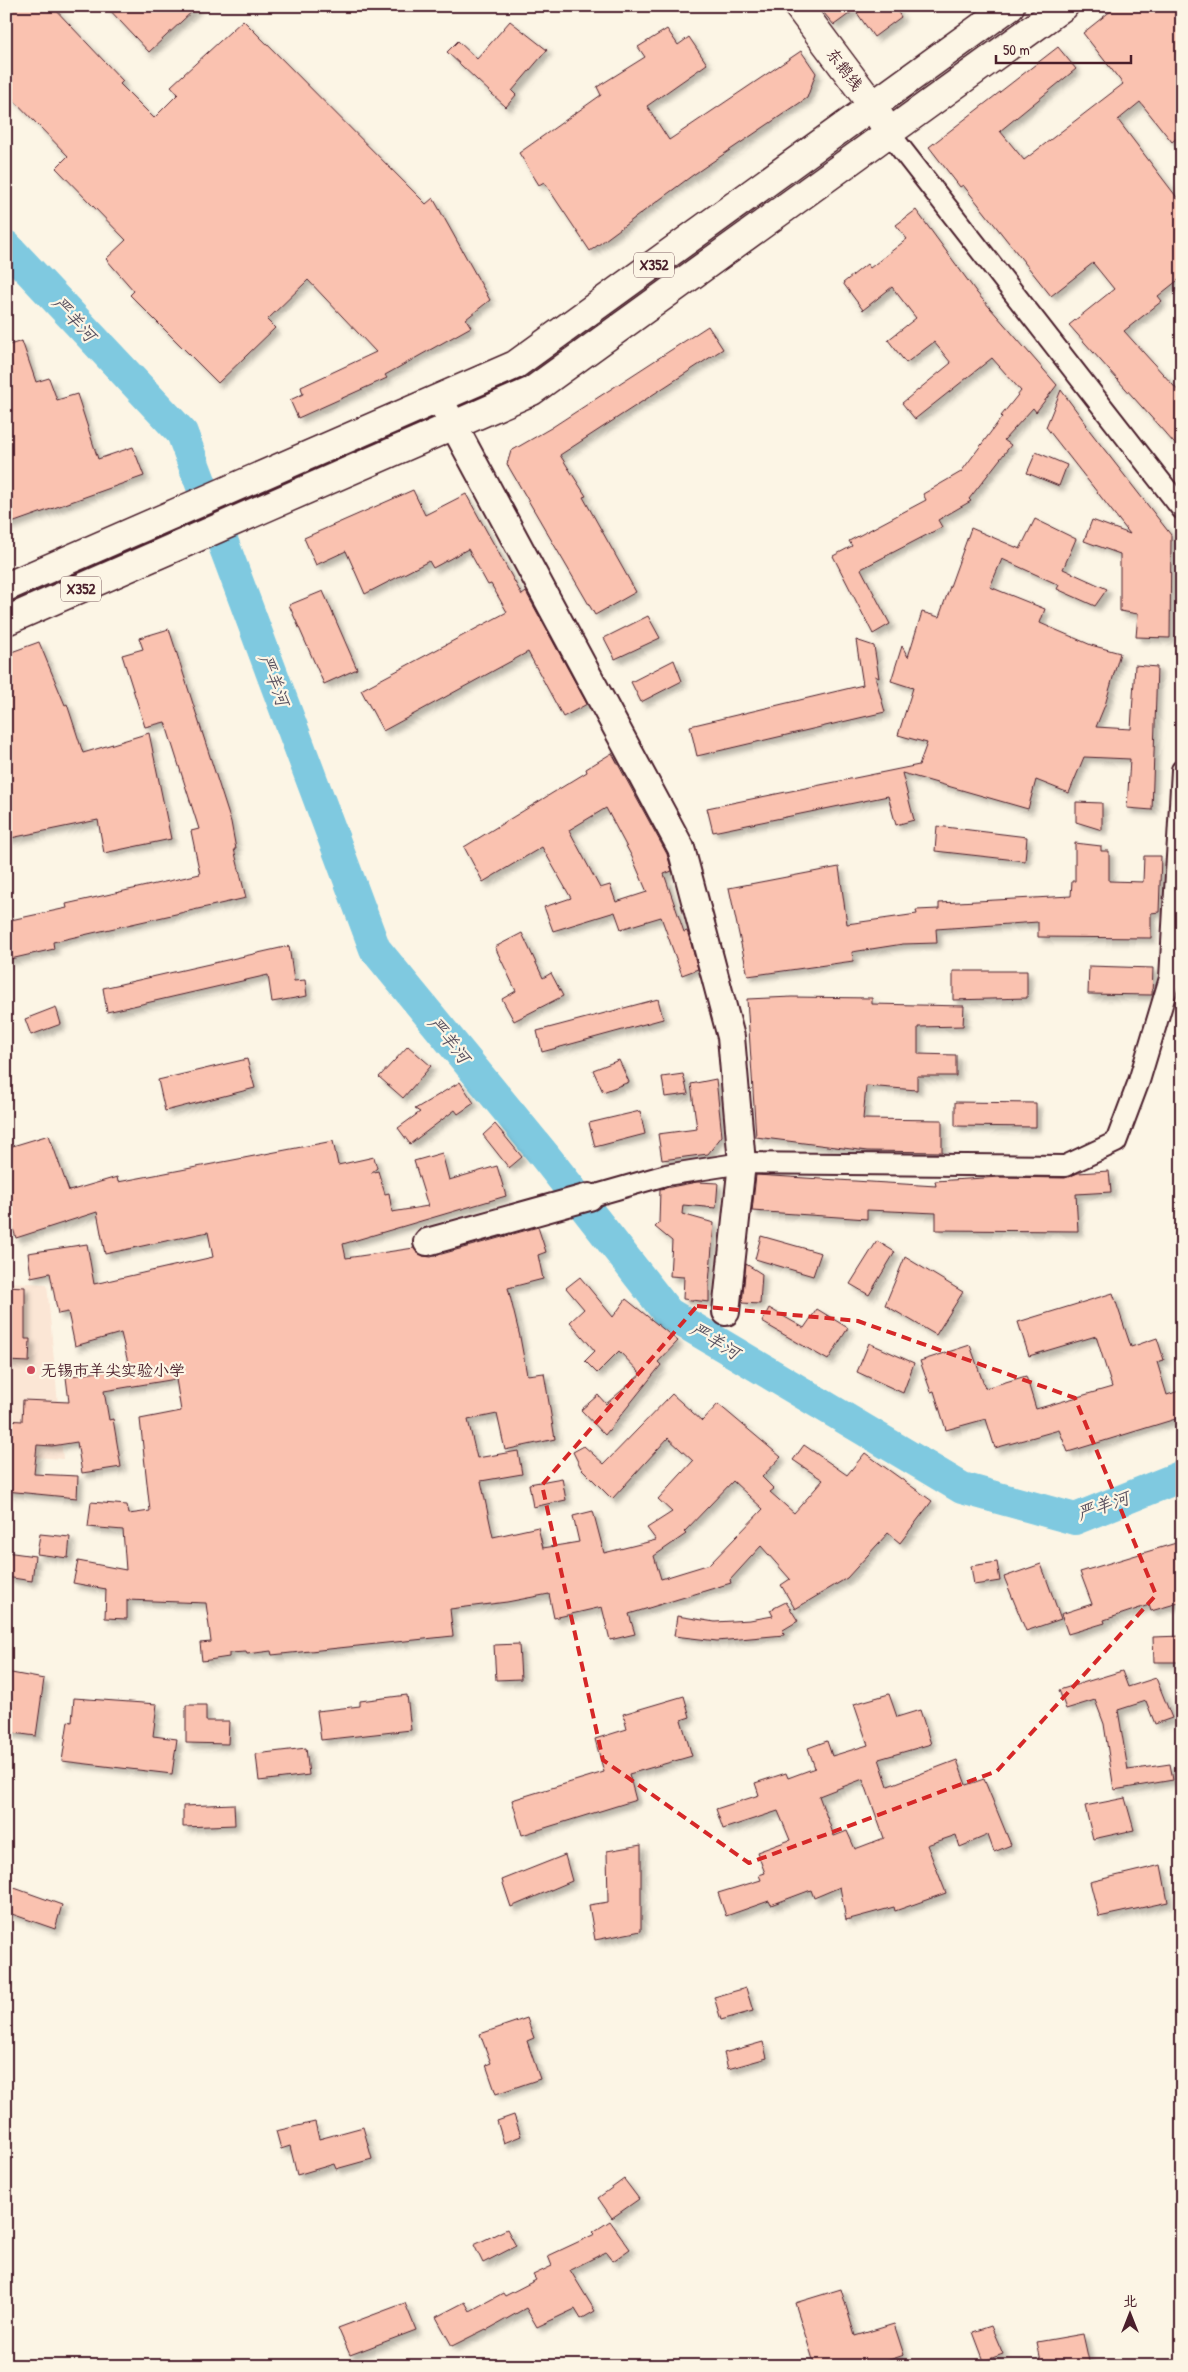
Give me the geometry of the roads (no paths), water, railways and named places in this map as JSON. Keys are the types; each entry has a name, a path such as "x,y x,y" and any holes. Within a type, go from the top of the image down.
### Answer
{"main road":[{"name":"东鹅线","path":"798,6 873,106 889,133"},
{"name":"X352","path":"6,588 515,365 1010,6"},
{"name":"X352","path":"6,621 532,392 1064,6"}],"street":[{"path":"889,133 1182,509"},
{"path":"440,398 681,848 731,1037 742,1163 726,1312"},
{"path":"427,1242 666,1176 742,1163 1065,1166 1116,1142 1139,1081 1170,978 1182,770"}],"waterway":[{"name":"严羊河","path":"6,246 182,433 375,949 544,1155 668,1313 962,1488 1075,1519 1182,1476"}],"place":[{"name":"无锡市羊尖实验小学","path":"31,1370"}]}
